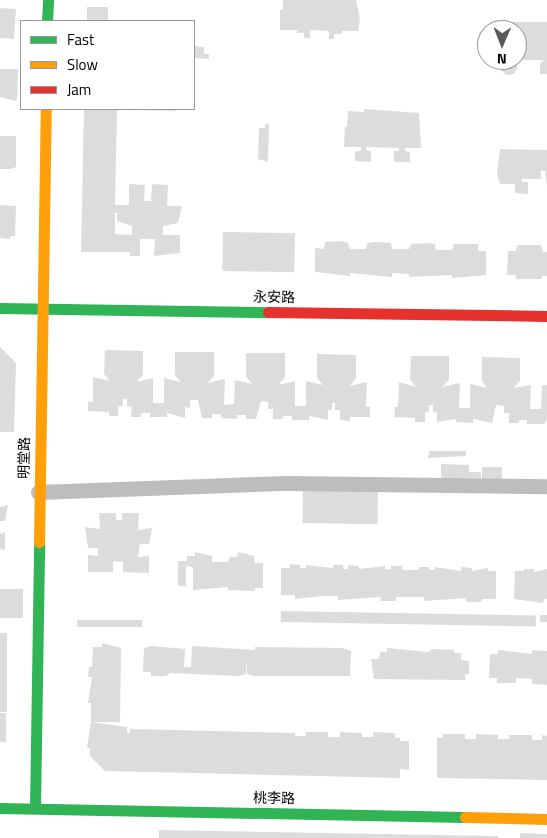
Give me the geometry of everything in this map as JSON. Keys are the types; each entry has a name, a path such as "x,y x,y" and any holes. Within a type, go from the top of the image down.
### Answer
{"street":[{"path":"47,20 48,0"},
{"name":"明堂路","path":"35,808 38,492 46,110"},
{"name":"永安路","path":"0,308 547,316"},
{"path":"38,492 287,483 547,486"},
{"name":"桃李路","path":"0,808 547,819"}],"building":[{"path":"283,0 356,0 360,19 358,31 342,31 342,34 334,34 334,39 329,39 329,31 310,30 310,38 304,38 304,33 297,33 297,30 280,30 280,10 283,10"},
{"path":"87,7 108,7 108,20 87,20"},
{"path":"0,8 16,9 14,39 0,38"},
{"path":"527,22 547,22 547,74 540,74 540,63 544,60 527,60"},
{"path":"195,46 204,47 204,54 209,54 209,59 195,58"},
{"path":"0,69 18,69 17,101 0,97"},
{"path":"502,70 516,70 509,75"},
{"path":"364,109 419,113 421,148 405,148 405,151 410,152 410,162 394,162 394,151 399,151 399,148 366,147 366,150 371,151 371,162 355,161 355,151 361,151 361,147 344,147 345,127 347,127 348,111 364,112"},
{"path":"84,110 117,110 115,205 129,205 129,184 145,185 144,201 151,201 152,184 168,185 167,206 182,206 178,223 163,226 163,235 180,235 180,253 154,256 155,239 140,239 140,256 130,256 130,252 81,252","holes":["112,213 117,213 117,221 132,226 132,235 115,234 115,214"]},
{"path":"129,110 175,110 175,111"},
{"path":"265,124 269,124 268,162 258,159 259,128 265,128"},
{"path":"0,136 16,136 16,167 0,169"},
{"path":"500,149 547,150 547,186 545,171 541,171 541,179 522,179 522,182 528,182 528,194 515,193 515,184 500,184 497,174"},
{"path":"0,205 16,206 15,236 10,236 10,239 0,238"},
{"path":"223,232 295,233 294,272 222,271"},
{"path":"341,241 348,243 350,249 366,249 367,243 376,242 391,243 392,249 409,249 411,244 435,244 436,250 452,250 454,244 478,244 478,251 486,251 486,275 452,278 452,275 409,277 409,274 392,273 392,277 350,273 350,276 315,272 315,248 324,249 325,242"},
{"path":"517,245 541,245 543,252 547,252 547,276 542,276 541,279 516,279 516,275 507,275 508,251 516,251"},
{"path":"0,347 16,363 14,432 0,432"},
{"path":"105,350 143,351 143,375 136,382 153,378 153,403 164,403 164,378 181,382 175,375 175,352 214,352 214,376 208,383 225,379 224,405 234,404 235,380 252,384 246,376 246,353 285,353 285,377 278,385 295,381 295,406 306,406 306,381 323,385 317,378 317,354 356,355 356,378 350,386 367,382 366,407 370,407 370,417 350,417 350,421 340,420 340,410 335,410 335,403 332,403 332,410 328,410 328,420 309,416 309,420 292,420 292,416 283,416 283,419 273,419 273,409 268,409 268,402 261,401 256,419 246,419 246,415 237,415 237,419 221,418 221,414 212,414 212,418 202,418 198,400 190,400 190,408 185,407 185,418 167,413 167,417 150,417 150,413 141,413 141,417 131,417 132,407 127,406 127,399 123,399 123,406 118,406 118,416 109,416 109,412 88,411 88,401 93,402 93,377 110,381 104,374"},
{"path":"411,356 449,356 449,380 442,387 460,383 459,408 470,408 470,384 487,388 482,381 482,357 520,358 520,381 514,388 531,385 530,409 541,409 542,385 547,385 547,420 544,424 527,424 527,420 519,420 519,423 509,423 509,413 504,413 504,406 496,405 492,423 473,419 473,423 456,422 456,419 437,422 437,412 433,412 433,405 429,405 429,412 425,412 425,422 415,422 415,418 394,417 395,407 398,407 399,382 416,387 410,379"},
{"path":"429,451 466,451 466,456 428,458"},
{"path":"441,464 469,465 469,472 481,472 481,478 441,478"},
{"path":"482,467 502,467 502,479 482,479"},
{"path":"303,489 378,490 377,524 302,523"},
{"path":"8,505 5,521 0,521 0,507"},
{"path":"99,513 116,513 116,520 122,520 122,513 139,513 138,530 152,528 149,544 140,544 138,557 149,556 149,573 123,572 123,562 113,561 113,572 88,572 88,555 98,556 98,548 88,548 85,527 100,529"},
{"path":"5,532 5,550 0,549 0,534"},
{"path":"195,552 212,556 212,562 228,562 230,557 237,557 238,552 254,556 255,563 263,563 263,588 255,588 255,591 228,590 228,587 193,590 193,567 186,566 186,586 178,586 178,561 187,561 187,556 195,556"},
{"path":"290,564 300,565 300,568 306,568 306,565 333,568 333,565 343,565 343,569 348,569 348,565 359,566 359,569 385,566 385,569 391,570 391,566 402,566 402,570 419,570 419,567 429,567 429,570 435,570 435,567 461,571 461,567 472,568 472,571 488,568 488,571 496,571 496,599 466,602 466,598 424,601 424,597 396,597 396,601 380,601 381,597 338,600 338,596 324,596 295,599 295,595 281,595 281,568 290,568"},
{"path":"524,569 534,569 534,572 547,569 547,599 544,599 543,603 514,599 515,571 524,571"},
{"path":"0,589 23,589 23,618 0,618"},
{"path":"281,611 536,615 536,626 281,622"},
{"path":"540,615 547,615 547,622 540,622"},
{"path":"77,620 142,620 142,627 77,627"},
{"path":"0,633 7,633 7,712 0,712"},
{"path":"102,643 121,648 120,722 91,722 91,703 88,703 92,677 88,677 89,667 92,667 93,647 102,647"},
{"path":"152,646 185,649 184,667 191,667 192,646 255,650 255,647 342,648 351,651 350,676 254,676 247,674 246,658 246,674 239,676 170,673 166,676 151,676 151,672 143,672 144,648"},
{"path":"387,648 428,652 432,649 454,650 454,653 461,653 461,660 469,661 469,674 465,674 465,680 374,679 371,659 379,659 380,652 387,652"},
{"path":"498,650 532,654 532,650 547,651 547,685 532,684 532,679 516,678 516,683 497,683 497,678 489,678 490,654 498,654"},
{"path":"0,713 6,713 6,742 0,742"},
{"path":"91,722 127,727 127,733 130,733 130,729 295,733 295,736 306,736 306,732 328,732 328,737 340,737 340,732 362,733 362,737 373,737 373,732 395,733 395,738 400,738 400,741 409,741 409,770 400,769 400,778 105,771 90,756 90,748 87,748"},
{"path":"443,734 465,734 465,739 476,739 476,734 498,735 498,739 509,739 509,735 532,735 532,740 542,740 542,735 547,736 547,780 437,778 437,738 443,738"},
{"path":"159,830 498,836 498,838 159,838"},
{"path":"520,833 547,834 547,838 520,838"}],"traffic: fast":[{"path":"47,20 48,0"},
{"path":"0,308 268,312"},
{"path":"35,808 39,542"},
{"path":"0,808 465,817"}],"traffic: slow":[{"path":"39,542 46,110"},
{"path":"465,817 547,819"}],"traffic: jam":[{"path":"268,312 547,316"}]}
